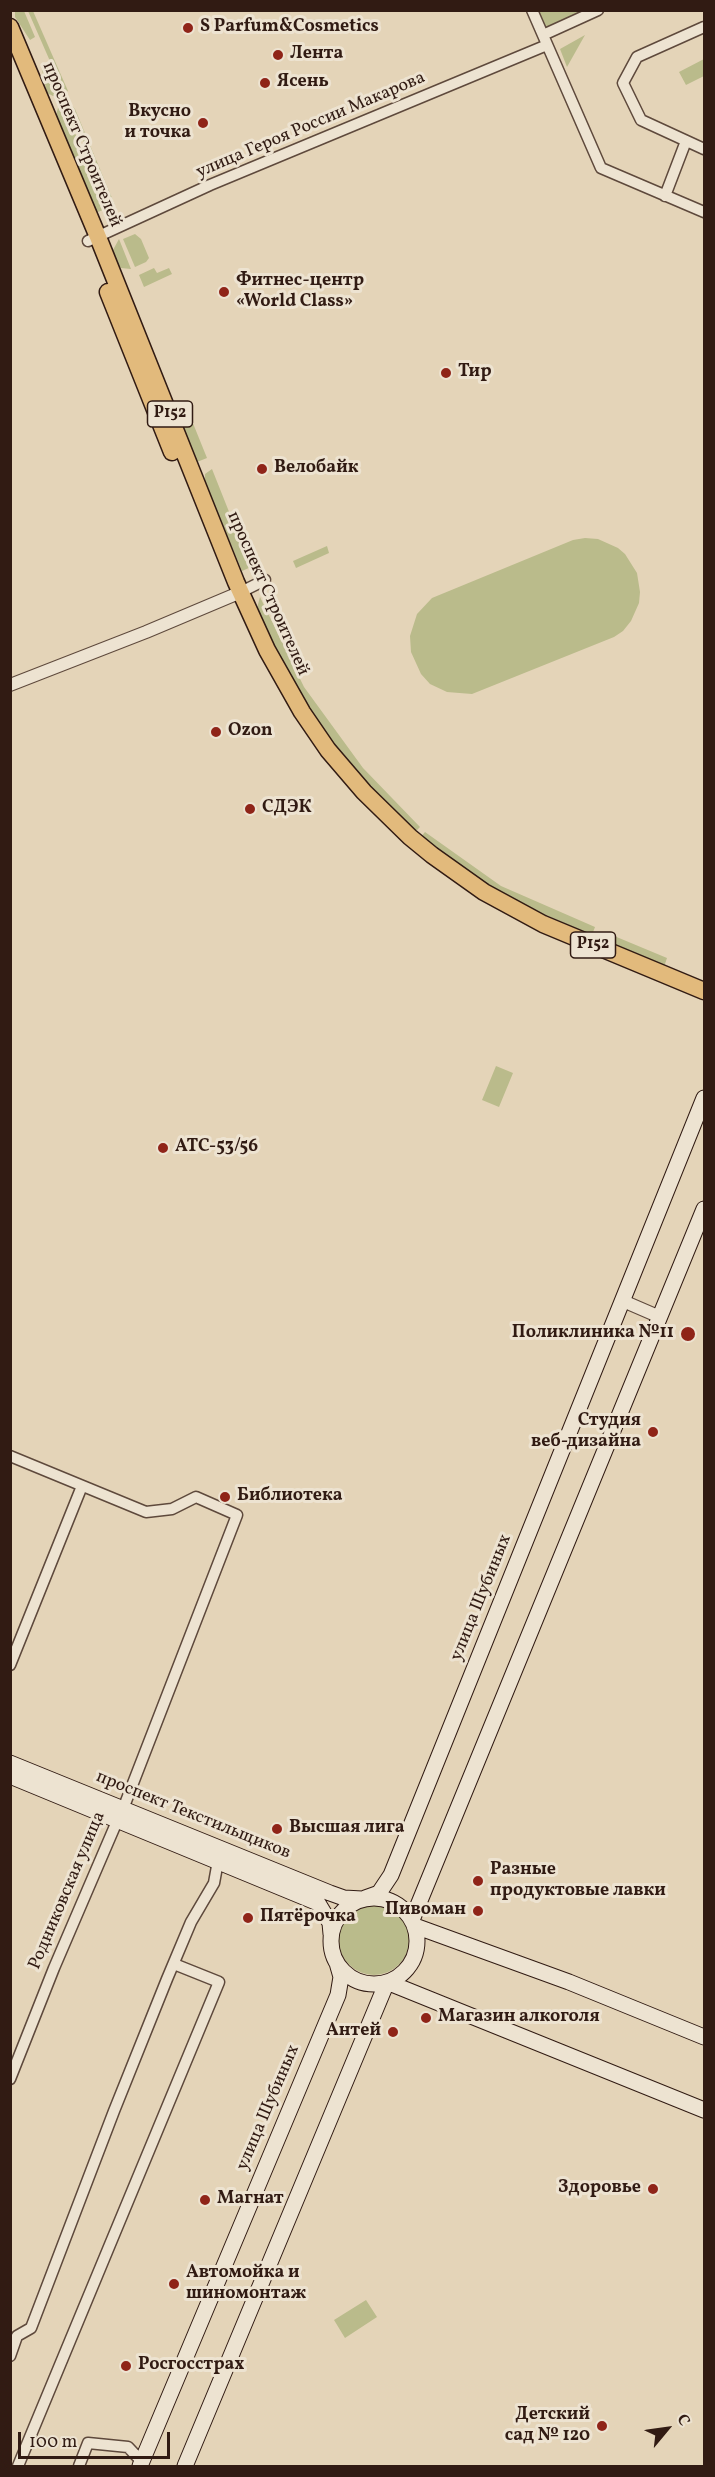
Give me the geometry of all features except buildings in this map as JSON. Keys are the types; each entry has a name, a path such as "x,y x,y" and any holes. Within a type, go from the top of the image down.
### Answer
{"main road":[{"name":"проспект Строителей","path":"10,27 236,594 257,654 292,718 354,798 396,839 474,898 540,935 705,1002"},
{"name":"проспект Строителей","path":"10,56 93,239"},
{"name":"проспект Строителей","path":"236,594 302,712 328,750 364,792 410,837 468,881 516,910 543,924 705,991"},
{"name":"улица Шубиных","path":"364,1898 379,1893 391,1875 705,1098"},
{"path":"413,1923 705,1209"},
{"name":"проспект Текстильщиков","path":"10,1763 218,1861 318,1903 330,1923 331,1934"},
{"name":"проспект Текстильщиков","path":"10,1776 121,1814 344,1898 364,1898"},
{"path":"364,1898 389,1900 403,1908 413,1923 417,1941 414,1957 406,1970 387,1982 373,1984 356,1980 345,1973 337,1963 332,1949 331,1934 339,1916 347,1906 364,1898"},
{"path":"413,1923 705,2037"},
{"name":"улица Шубиных","path":"141,2464 339,1991 341,1977 337,1963"},
{"path":"387,1982 705,2110"},
{"path":"185,2466 387,1982"}],"street":[{"path":"532,10 601,168 705,212"},
{"name":"улица Героя России Макарова","path":"93,239 210,185 545,40 598,10"},
{"path":"705,27 637,57 623,83 640,120 705,149"},
{"path":"665,196 686,141"},
{"path":"10,685 236,594 265,580"},
{"path":"623,1301 660,1317"},
{"path":"10,1456 82,1486 10,1665"},
{"name":"Родниковская улица","path":"10,2079 54,1968 121,1814 237,1515 196,1497 172,1509 146,1512 82,1486"},
{"path":"10,2356 17,2336 31,2328 114,2111 191,1922 214,1883 218,1861"},
{"path":"18,2466 219,1982 174,1964"},
{"path":"79,2466 88,2443 128,2447 141,2464"}],"green space":[{"path":"15,11 24,11 35,37 30,40 15,17"},
{"path":"28,11 33,11 68,91 64,93"},
{"path":"535,11 594,11 545,32"},
{"path":"585,35 567,67 560,49"},
{"path":"704,59 704,76 686,85 679,72"},
{"path":"47,68 60,95 53,96 47,93 42,70"},
{"path":"67,101 75,109 115,205 110,207"},
{"path":"63,104 106,209 95,213 56,115 58,108"},
{"path":"135,234 141,239 149,258 135,267 123,239"},
{"path":"119,239 131,269 121,268 116,263 113,250"},
{"path":"154,268 157,273 169,268 172,274 144,287 139,275"},
{"path":"186,406 207,458 197,462 176,410"},
{"path":"212,469 251,567 242,571 205,482 205,474"},
{"path":"598,539 618,548 625,554 637,573 639,603 631,621 623,631 614,637 472,694 447,692 430,684 421,674 411,652 410,636 417,614 432,598 573,540"},
{"path":"327,546 329,553 296,568 293,561"},
{"path":"260,597 304,687 363,768 420,827 414,833 374,795 325,735 272,643 257,608"},
{"path":"425,832 501,886 595,927 592,935 502,896 420,838"},
{"path":"607,933 667,958 664,967 603,942"},
{"path":"496,1066 513,1073 499,1107 482,1100"},
{"path":"374,1905 387,1908 399,1915 406,1927 409,1940 406,1953 399,1965 387,1972 374,1975 361,1972 349,1965 342,1953 339,1940 342,1927 349,1915 361,1908"},
{"path":"366,2300 377,2317 345,2338 334,2320"}],"place":[{"name":"S Parfum&Cosmetics","path":"188,28"},
{"name":"Лента","path":"278,55"},
{"name":"Ясень","path":"265,83"},
{"name":"Вкусно и точка","path":"203,123"},
{"name":"Фитнес-центр «World Class»","path":"224,292"},
{"name":"Тир","path":"446,373"},
{"name":"Велобайк","path":"262,469"},
{"name":"Ozon","path":"216,732"},
{"name":"СДЭК","path":"250,809"},
{"name":"АТС-53/56","path":"163,1148"},
{"name":"Поликлиника №11","path":"688,1334"},
{"name":"Студия веб-дизайна","path":"653,1432"},
{"name":"Библиотека","path":"225,1497"},
{"name":"Высшая лига","path":"277,1829"},
{"name":"Разные продуктовые лавки","path":"478,1881"},
{"name":"Пивоман","path":"478,1911"},
{"name":"Пятёрочка","path":"248,1918"},
{"name":"Магазин алкоголя","path":"426,2018"},
{"name":"Антей","path":"393,2032"},
{"name":"Здоровье","path":"653,2189"},
{"name":"Магнат","path":"205,2200"},
{"name":"Автомойка и шиномонтаж","path":"174,2284"},
{"name":"Росгосстрах","path":"126,2366"},
{"name":"Детский сад № 120","path":"602,2426"}]}
